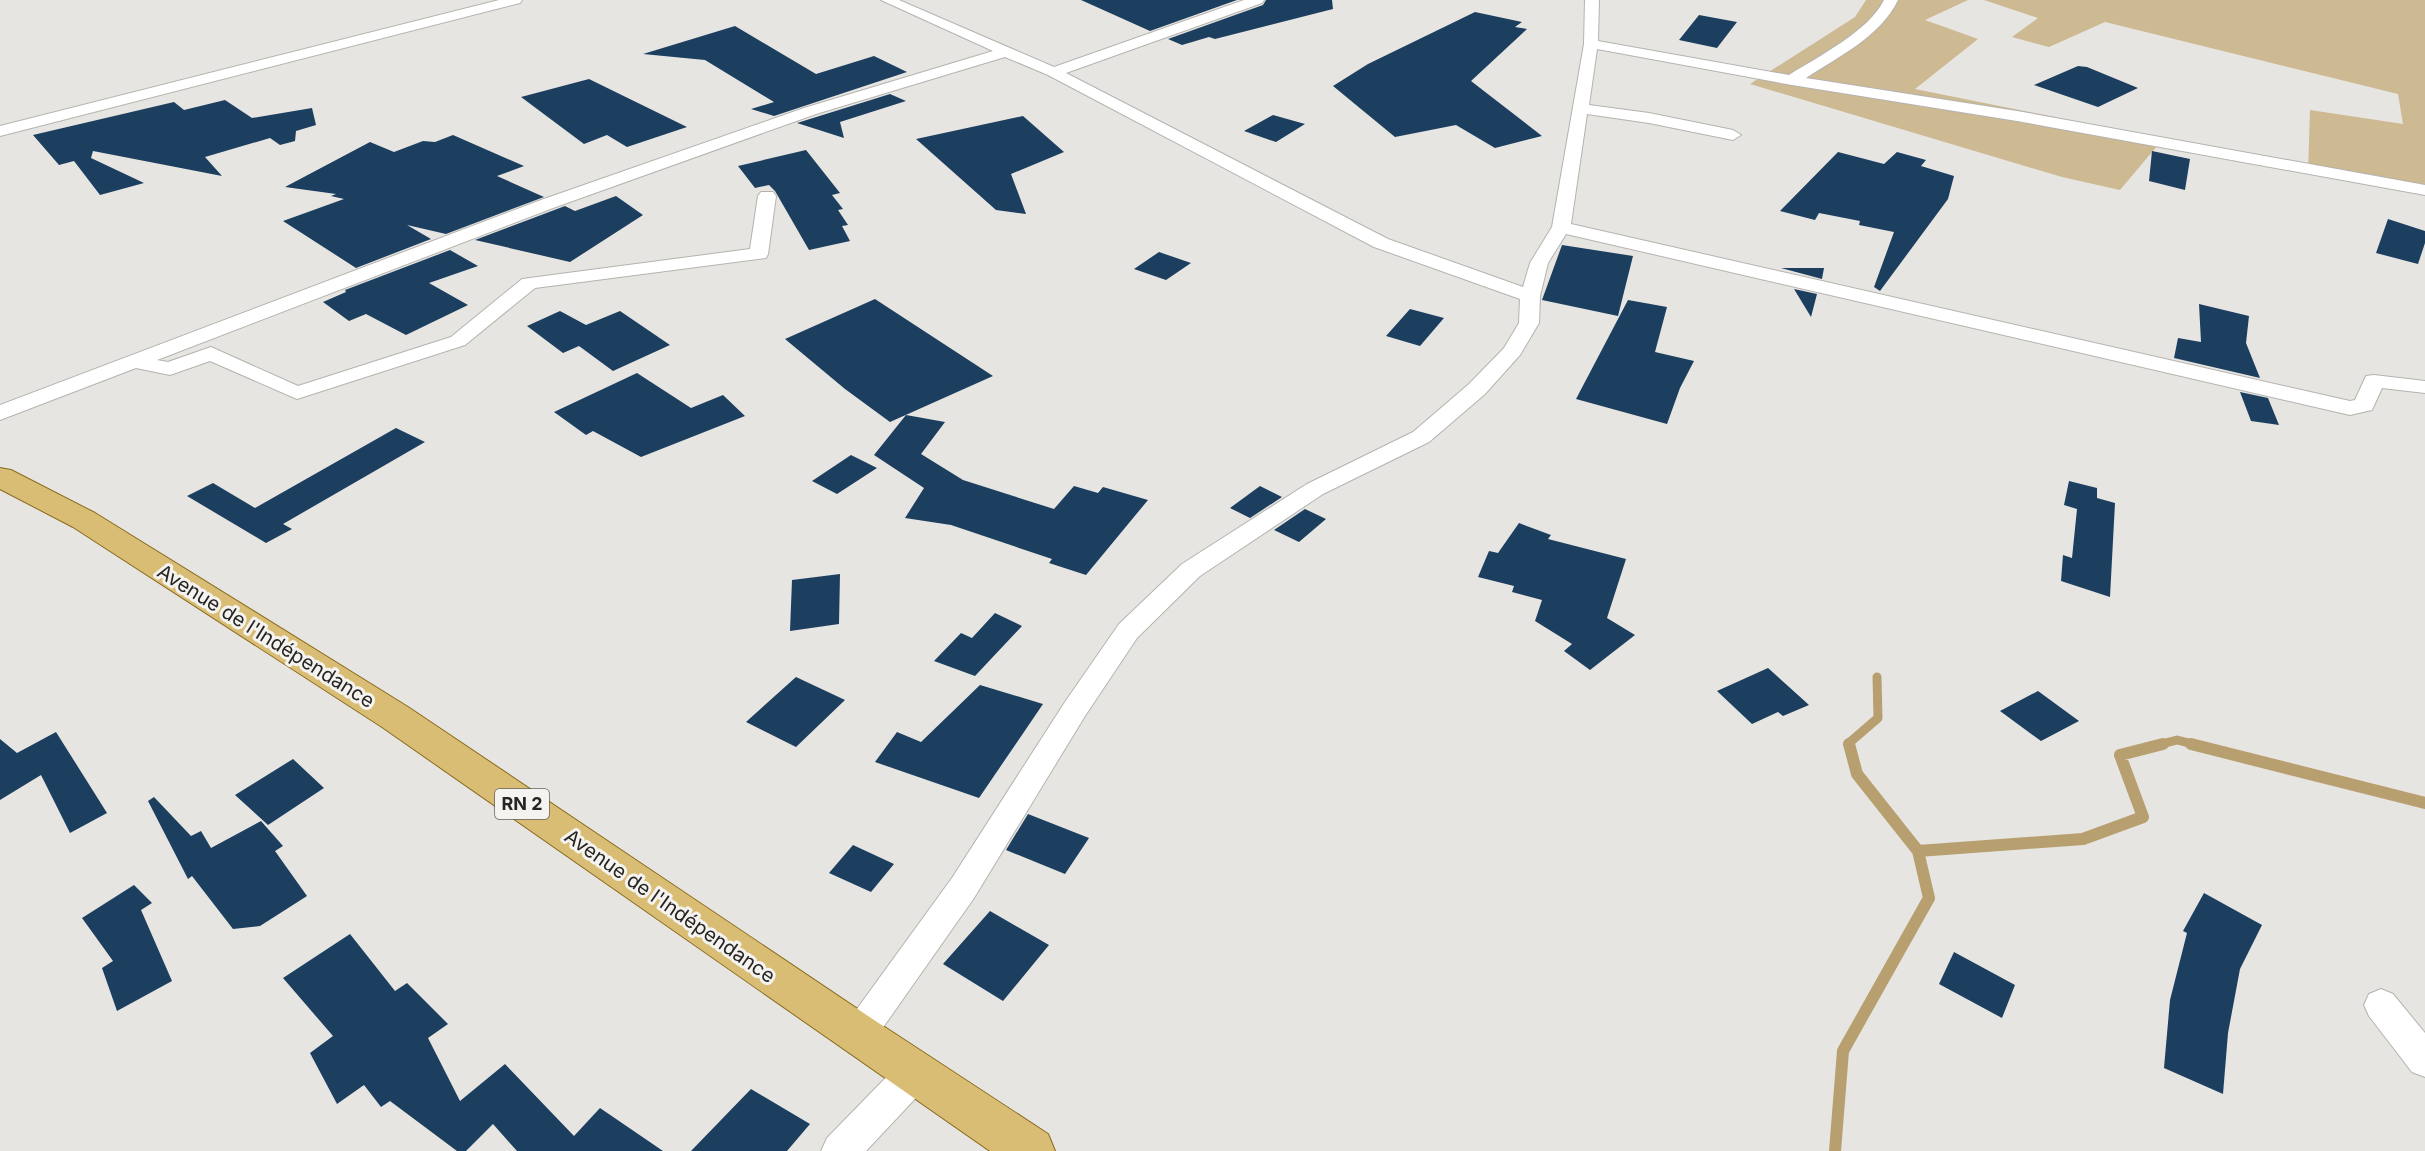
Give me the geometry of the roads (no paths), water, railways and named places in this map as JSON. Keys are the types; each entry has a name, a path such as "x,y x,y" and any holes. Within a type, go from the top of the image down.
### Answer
{"main road":[{"name":"Avenue de l'Indépendance","path":"0,477 84,520 395,717 1031,1151"}],"street":[{"path":"0,131 515,0"},
{"path":"888,0 1053,72 1381,243 1530,296"},
{"path":"1053,72 1257,0"},
{"path":"858,1035 963,888 1075,709 1128,631 1148,610 1200,564 1315,489 1422,437 1477,389 1513,351 1529,323 1530,296 1539,263 1561,227 1591,44 1592,0"},
{"path":"1792,80 1871,27 1890,7 1891,0"},
{"path":"1591,44 1792,80 2017,116 2425,190"},
{"path":"0,413 547,204 810,111 1005,52"},
{"path":"1582,109 1649,118 1733,135"},
{"path":"135,362 170,369 211,353 297,393 458,340 529,283 759,254 767,196"},
{"path":"1561,227 2350,408 2364,405 2374,381 2425,387"},
{"path":"2380,1005 2425,1060"},
{"path":"840,1151 916,1072"}],"waterway":[{"path":"1850,745 1849,743 1878,718 1877,677"},
{"path":"2158,745 2177,740 2197,745"},
{"path":"1849,744 1857,774 1918,851"},
{"path":"1918,851 2083,839 2143,817 2120,755 2163,744"},
{"path":"2191,744 2425,803"},
{"path":"1835,1151 1843,1051 1929,898 1918,851"}]}
